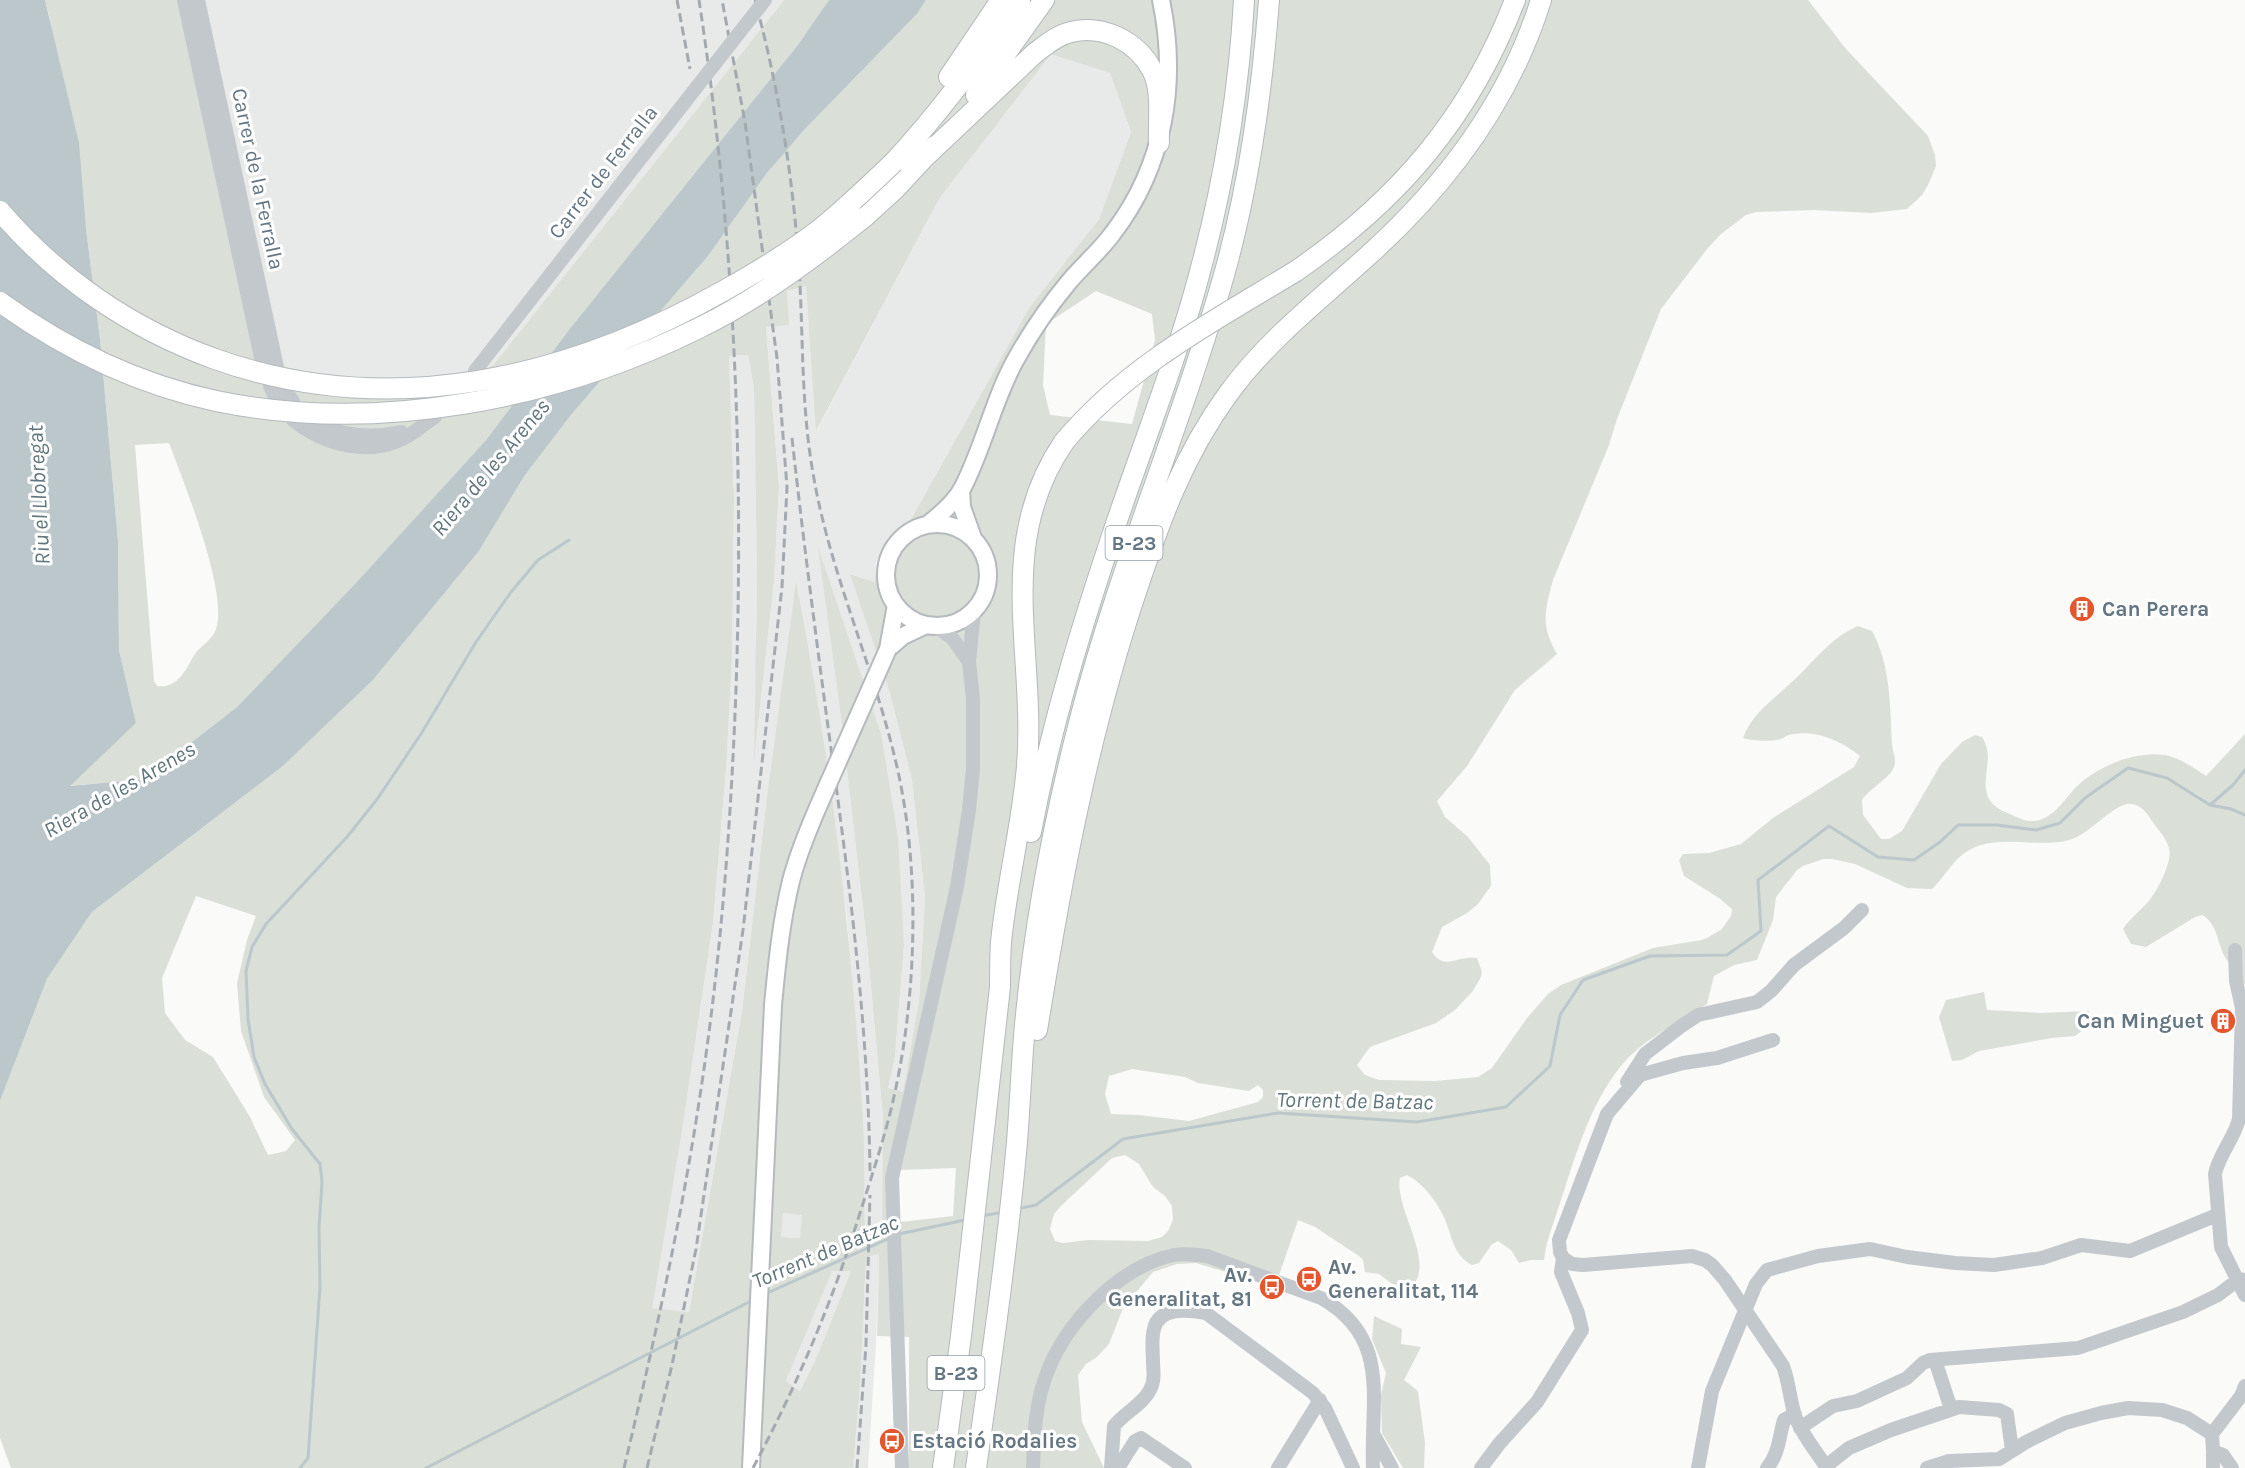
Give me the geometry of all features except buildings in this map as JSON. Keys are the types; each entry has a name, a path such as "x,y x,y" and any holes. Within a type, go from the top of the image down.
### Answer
{"highway":[{"path":"0,211 51,263 99,300 147,329 181,345 247,370 285,379 342,387 409,389 471,383 532,370 597,351 669,321 776,261 819,230 894,162 922,124 1001,0"},
{"path":"922,124 976,63 1020,0"},
{"path":"946,136 1044,0"},
{"name":"B-23","path":"943,1468 968,1277 1000,987 1011,948 1038,796 1070,669 1112,537 1188,315 1209,237 1230,135 1244,0"},
{"name":"B-23","path":"976,1468 1002,1282 1023,1091 1025,1026 1041,905 1066,776 1079,721 1107,626 1226,266 1256,120 1269,0"},
{"path":"1000,987 1001,942 1021,823 1029,742 1029,695 1022,588 1024,544 1038,490 1045,473 1064,442 1094,408 1149,362 1296,271 1360,222 1401,183 1447,130 1498,41 1515,0"},
{"path":"1023,1091 1067,856 1094,736 1131,608 1158,526 1178,476 1215,412 1261,355 1406,219 1458,161 1485,121 1509,79 1541,0"},
{"path":"0,302 42,331 94,359 153,383 214,400 271,409 327,413 390,411 458,404 532,389 593,372 669,342 771,286 843,234 887,196 946,136 1035,53 1054,39 1070,32 1085,30 1112,34 1125,41 1141,55 1153,70 1156,83 1159,143"}],"main road":[{"path":"931,626 910,618 896,605 887,586 886,575 891,552 906,535 927,525 946,509 961,490 1023,346 1055,300 1113,234 1146,178 1159,143 1169,81 1167,40 1161,0"},
{"path":"888,649 903,636 931,626 957,623 974,611 981,602 988,580 985,556 974,539 962,507 961,490"},
{"path":"927,525 950,526 974,539"},
{"path":"751,1468 777,956 802,844 888,649 896,605"}],"street":[{"name":"Carrer de la Ferralla","path":"183,0 262,362"},
{"name":"Carrer de la Ferralla","path":"198,0 277,366"},
{"name":"Carrer de Ferralla","path":"475,371 765,0"},
{"path":"270,386 285,397"},
{"path":"293,420 321,439 363,447 391,443 407,436 435,417"},
{"path":"315,423 346,435 362,436 397,433 420,427"},
{"path":"902,1468 892,1193 894,1165 957,887 968,821 973,769 973,680 969,662 974,611"},
{"path":"931,626 953,639 969,662"},
{"path":"1862,910 1844,928 1794,965 1772,991 1757,1002 1698,1015 1645,1054 1607,1114 1559,1240 1560,1252 1563,1258 1572,1264 1583,1265 1692,1256 1712,1265 1782,1366 1800,1428 1826,1467 1849,1448 1959,1407 2004,1412 2008,1418 2012,1450"},
{"path":"2235,950 2236,981 2242,1008 2239,1119 2215,1174 2221,1247 2225,1258 2242,1280 2245,1295"},
{"path":"1607,1114 1640,1075 1683,1063 1734,1053 1773,1040"},
{"path":"1698,1468 1712,1390 1744,1310 1756,1284 1767,1270 1818,1256 1870,1249 1907,1257 1994,1265 2042,1258 2080,1245 2130,1251 2217,1215"},
{"path":"1033,1468 1040,1395 1057,1351 1099,1297 1116,1283 1134,1272 1174,1255 1207,1256 1321,1298 1338,1307 1359,1330 1370,1357 1373,1374 1373,1468"},
{"path":"1481,1468 1499,1444 1537,1402 1582,1330 1578,1313 1561,1272 1563,1258"},
{"path":"1800,1428 1833,1406 1857,1401 1897,1383 1913,1374 1923,1363 1935,1360 2078,1348 2183,1312 2242,1280"},
{"path":"1111,1468 1114,1426 1145,1396 1153,1383 1153,1340 1156,1324 1161,1317 1177,1310 1206,1313 1320,1400 1326,1408 1353,1468"},
{"path":"1935,1360 1951,1409"},
{"path":"2214,1468 2212,1434 2241,1396 2245,1386"},
{"path":"1278,1468 1320,1400"},
{"path":"1927,1468 1949,1461 1996,1464 2012,1450 2065,1423 2128,1408 2162,1410 2187,1418 2212,1434"},
{"path":"1767,1468 1779,1446 1784,1420 1795,1414"},
{"path":"1373,1434 1392,1468"},
{"path":"1118,1468 1135,1441 1141,1438 1185,1468"},
{"path":"2213,1451 2223,1455 2232,1468"}],"shaded area":[{"path":"45,0 204,0 282,366 329,376 402,378 479,373 494,364 784,0 829,0 797,46 572,326 486,440 354,585 237,707 144,779 68,786 136,723 119,650 118,541 100,339 86,229","holes":["169,443 203,537 211,565 218,612 214,633 196,653 183,674 170,685 157,686 154,681 135,445"]},
{"path":"204,0 784,0 494,364 479,373 402,378 329,376 282,366"},
{"path":"926,0 1808,0 1846,49 1928,136 1935,155 1936,166 1922,195 1907,209 1871,213 1814,210 1756,212 1746,215 1721,234 1707,249 1661,309 1617,419 1609,445 1553,580 1548,600 1546,626 1557,654 1515,690 1467,766 1437,801 1445,817 1468,837 1490,865 1491,886 1478,904 1442,927 1432,952 1437,958 1447,962 1477,958 1482,972 1480,979 1472,992 1455,1010 1436,1023 1370,1047 1357,1065 1365,1075 1379,1080 1435,1081 1478,1077 1492,1068 1527,1018 1548,994 1561,985 1653,948 1702,940 1722,929 1731,916 1732,909 1684,876 1679,860 1683,854 1709,853 1741,844 1773,818 1854,767 1860,756 1846,746 1821,736 1792,734 1781,739 1767,741 1743,738 1752,720 1765,706 1840,636 1858,626 1872,631 1878,644 1886,672 1890,701 1895,764 1892,771 1862,800 1863,815 1881,839 1889,839 1902,831 1941,764 1962,742 1975,735 1982,737 1986,745 1988,763 1986,788 1992,803 2023,820 2031,821 2047,817 2085,779 2129,758 2153,754 2171,756 2206,776 2245,734 2245,985 2222,952 2211,923 2202,915 2146,947 2131,944 2123,929 2156,891 2170,854 2168,844 2162,834 2139,806 2127,804 2120,806 2077,837 2069,840 2043,843 2003,842 1978,846 1961,856 1932,889 1907,888 1855,864 1832,859 1823,859 1803,866 1797,870 1776,897 1773,920 1757,960 1734,965 1714,976 1707,1004 1645,1044 1628,1058 1614,1075 1593,1111 1577,1151 1549,1235 1544,1260 1519,1263 1511,1250 1498,1241 1492,1244 1479,1263 1472,1265 1457,1250 1444,1217 1433,1199 1424,1188 1407,1175 1400,1178 1400,1191 1419,1256 1419,1271 1415,1283 1403,1292 1379,1274 1365,1272 1363,1260 1359,1256 1315,1227 1298,1220 1275,1287 1196,1263 1177,1264 1153,1272 1123,1308 1109,1344 1097,1357 1086,1364 1078,1375 1082,1422 1104,1468 909,1468 909,1337 877,1336 879,1254 866,1257 860,1388 853,1468 11,1468 0,1438 0,1101 47,979 92,912 283,766 373,680 479,551 525,475 571,415 708,256 767,173 804,130 917,14","holes":["1051,54 1110,73 1131,132 1099,219 1029,308 909,523 893,533 883,547 877,563 875,582 850,574 889,690 912,780 925,898 919,1001 903,1092 888,1088 895,1057 904,945 898,838 881,733 818,547 841,718 867,943 883,1118 882,1231 865,1233 862,1105 852,974 829,777 796,582 766,805 742,1011 689,1312 652,1308 683,1125 713,923 726,770 732,659 734,497 729,356 748,355 754,388 757,582 754,761 774,581 779,487 766,327 789,325 787,291 806,286 816,431 939,199","1096,291 1152,314 1155,340 1132,424 1050,415 1043,385 1046,324","196,896 256,916 247,940 237,983 241,1031 264,1097 295,1140 286,1151 268,1155 250,1117 213,1057 185,1040 165,1013 162,978","1132,1069 1185,1077 1198,1083 1249,1091 1258,1085 1263,1090 1263,1097 1258,1102 1189,1121 1111,1114 1105,1094 1109,1076","1125,1155 1139,1164 1153,1187 1165,1196 1172,1206 1173,1220 1162,1237 1148,1241 1088,1240 1063,1243 1055,1241 1050,1229 1054,1214 1112,1158","956,1168 953,1216 900,1222 896,1184 900,1170","783,1213 802,1215 800,1238 781,1237","832,1271 851,1271 816,1359 800,1391 786,1381"]},
{"path":"1051,53 1110,73 1131,132 1099,219 1029,308 909,523 898,528 876,562 875,582 851,574 889,690 912,780 925,898 919,1001 903,1093 888,1088 895,1057 904,945 881,733 819,551 867,943 883,1118 882,1231 865,1233 862,1107 847,919 833,814 766,805 742,1011 689,1312 651,1308 683,1125 713,923 726,770 732,659 734,497 729,356 748,355 754,388 757,582 755,752 774,581 779,487 766,326 787,291 806,286 817,430 939,199"},
{"path":"1984,992 1987,1010 2041,1013 2089,1011 2089,1025 2075,1036 1979,1051 1962,1060 1952,1061 1939,1017 1946,1000"},
{"path":"782,1213 803,1214 800,1238 781,1237"},
{"path":"879,1254 868,1468 853,1468 860,1388 866,1256"},
{"path":"832,1270 851,1271 816,1359 800,1391 786,1381"},
{"path":"1374,1316 1402,1329 1401,1344 1421,1347 1404,1380 1418,1391 1425,1443 1424,1468 1403,1468 1382,1433 1381,1395 1386,1373 1372,1339"}],"water":[{"path":"0,0 45,0 79,143 118,541 119,650 136,723 70,786 144,779 237,707 354,585 486,440 572,326 797,46 829,0 926,0 917,14 804,130 767,173 708,256 571,415 525,475 479,551 373,680 283,766 92,912 47,979 0,1101"}],"waterway":[{"path":"300,1468 308,1458 320,1287 319,1228 322,1182 320,1164 292,1129 265,1084 254,1057 248,1019 246,971 252,947 266,924 347,837 378,798 421,734 476,642 511,592 538,560 569,540"},
{"name":"Torrent de Batzac","path":"1016,1209 1036,1205 1123,1139 1278,1113 1417,1122 1506,1107 1550,1066 1560,1015 1583,980 1650,956 1727,955 1761,931 1758,880 1829,826 1878,857 1914,860 1940,842 1958,825 1997,825 2036,830 2060,823 2085,798 2128,768 2167,778 2210,805 2233,785 2245,770"},
{"path":"2210,805 2231,809 2245,815"},
{"name":"Torrent de Batzac","path":"981,1216 1004,1212"},
{"name":"Torrent de Batzac","path":"899,1234 965,1220"},
{"name":"Torrent de Batzac","path":"765,1294 890,1238"},
{"name":"Torrent de Batzac","path":"426,1468 753,1300"}],"railway":[{"path":"677,0 690,69"},
{"path":"624,1468 667,1280 701,1089 720,940 734,739 739,516 734,344 721,172 699,0"},
{"path":"647,1468 672,1365 696,1249 743,930 782,587 787,487 777,358 745,122 722,0"},
{"path":"753,1468 784,1407 825,1313 878,1154 891,1108 902,1053 908,1013 913,930 909,846 897,767 829,543 812,467 805,399 798,249 790,177 772,70 755,0"},
{"path":"792,438 855,941 865,1056 870,1171"},
{"path":"857,1468 866,1345 870,1195"}],"place":[{"name":"Can Perera","path":"2082,609"},
{"name":"Can Minguet","path":"2223,1021"},
{"name":"Av. Generalitat, 114","path":"1309,1279"},
{"name":"Av. Generalitat, 81","path":"1272,1287"},
{"name":"Estació Rodalies","path":"892,1441"}],"water label":[{"name":"Riera de les Arenes","path":"490,467"},
{"name":"Riu el Llobregat","path":"38,495"},
{"name":"Riera de les Arenes","path":"119,789"}]}
